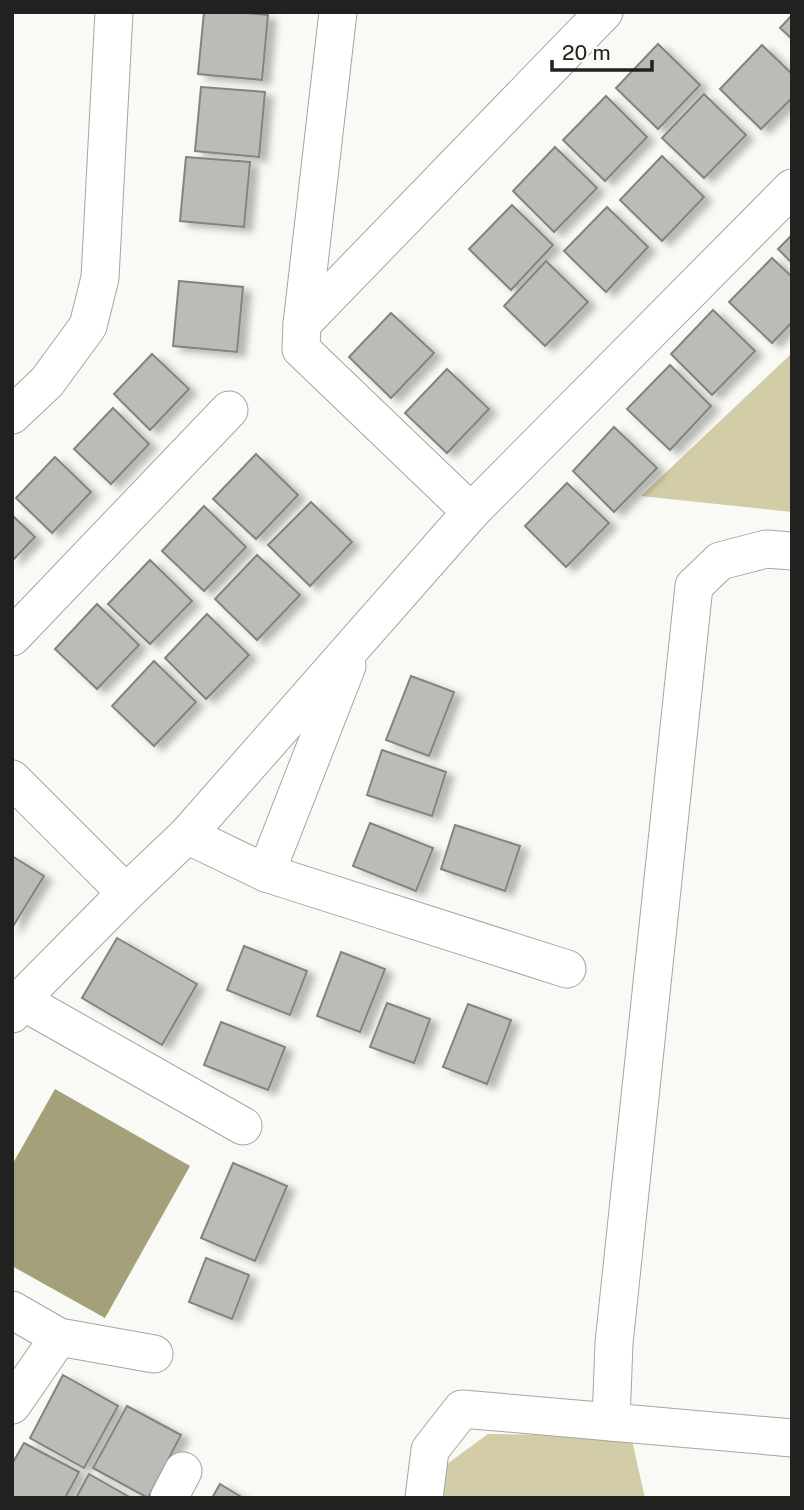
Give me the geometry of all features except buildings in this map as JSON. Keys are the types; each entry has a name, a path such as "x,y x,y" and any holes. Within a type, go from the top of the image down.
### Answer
{"street":[{"path":"12,415 47,382 88,326 100,278 114,12"},
{"path":"338,12 301,349 471,512"},
{"path":"302,324 604,12"},
{"path":"243,1126 16,1007 126,893 187,835 471,512 792,188"},
{"path":"12,637 229,410"},
{"path":"611,1422 614,1343 694,586 720,561 766,549 792,551"},
{"path":"266,873 356,643"},
{"path":"12,779 126,893"},
{"path":"187,835 266,873 567,969"},
{"path":"12,1310 59,1337 154,1354"},
{"path":"12,1405 59,1337"},
{"path":"424,1498 429,1450 462,1409 792,1438"}],"shaded area":[{"path":"792,353 792,512 641,496"},
{"path":"55,1089 190,1166 105,1318 12,1266 12,1165"},
{"path":"488,1434 631,1436 645,1498 443,1498 447,1464"}]}
